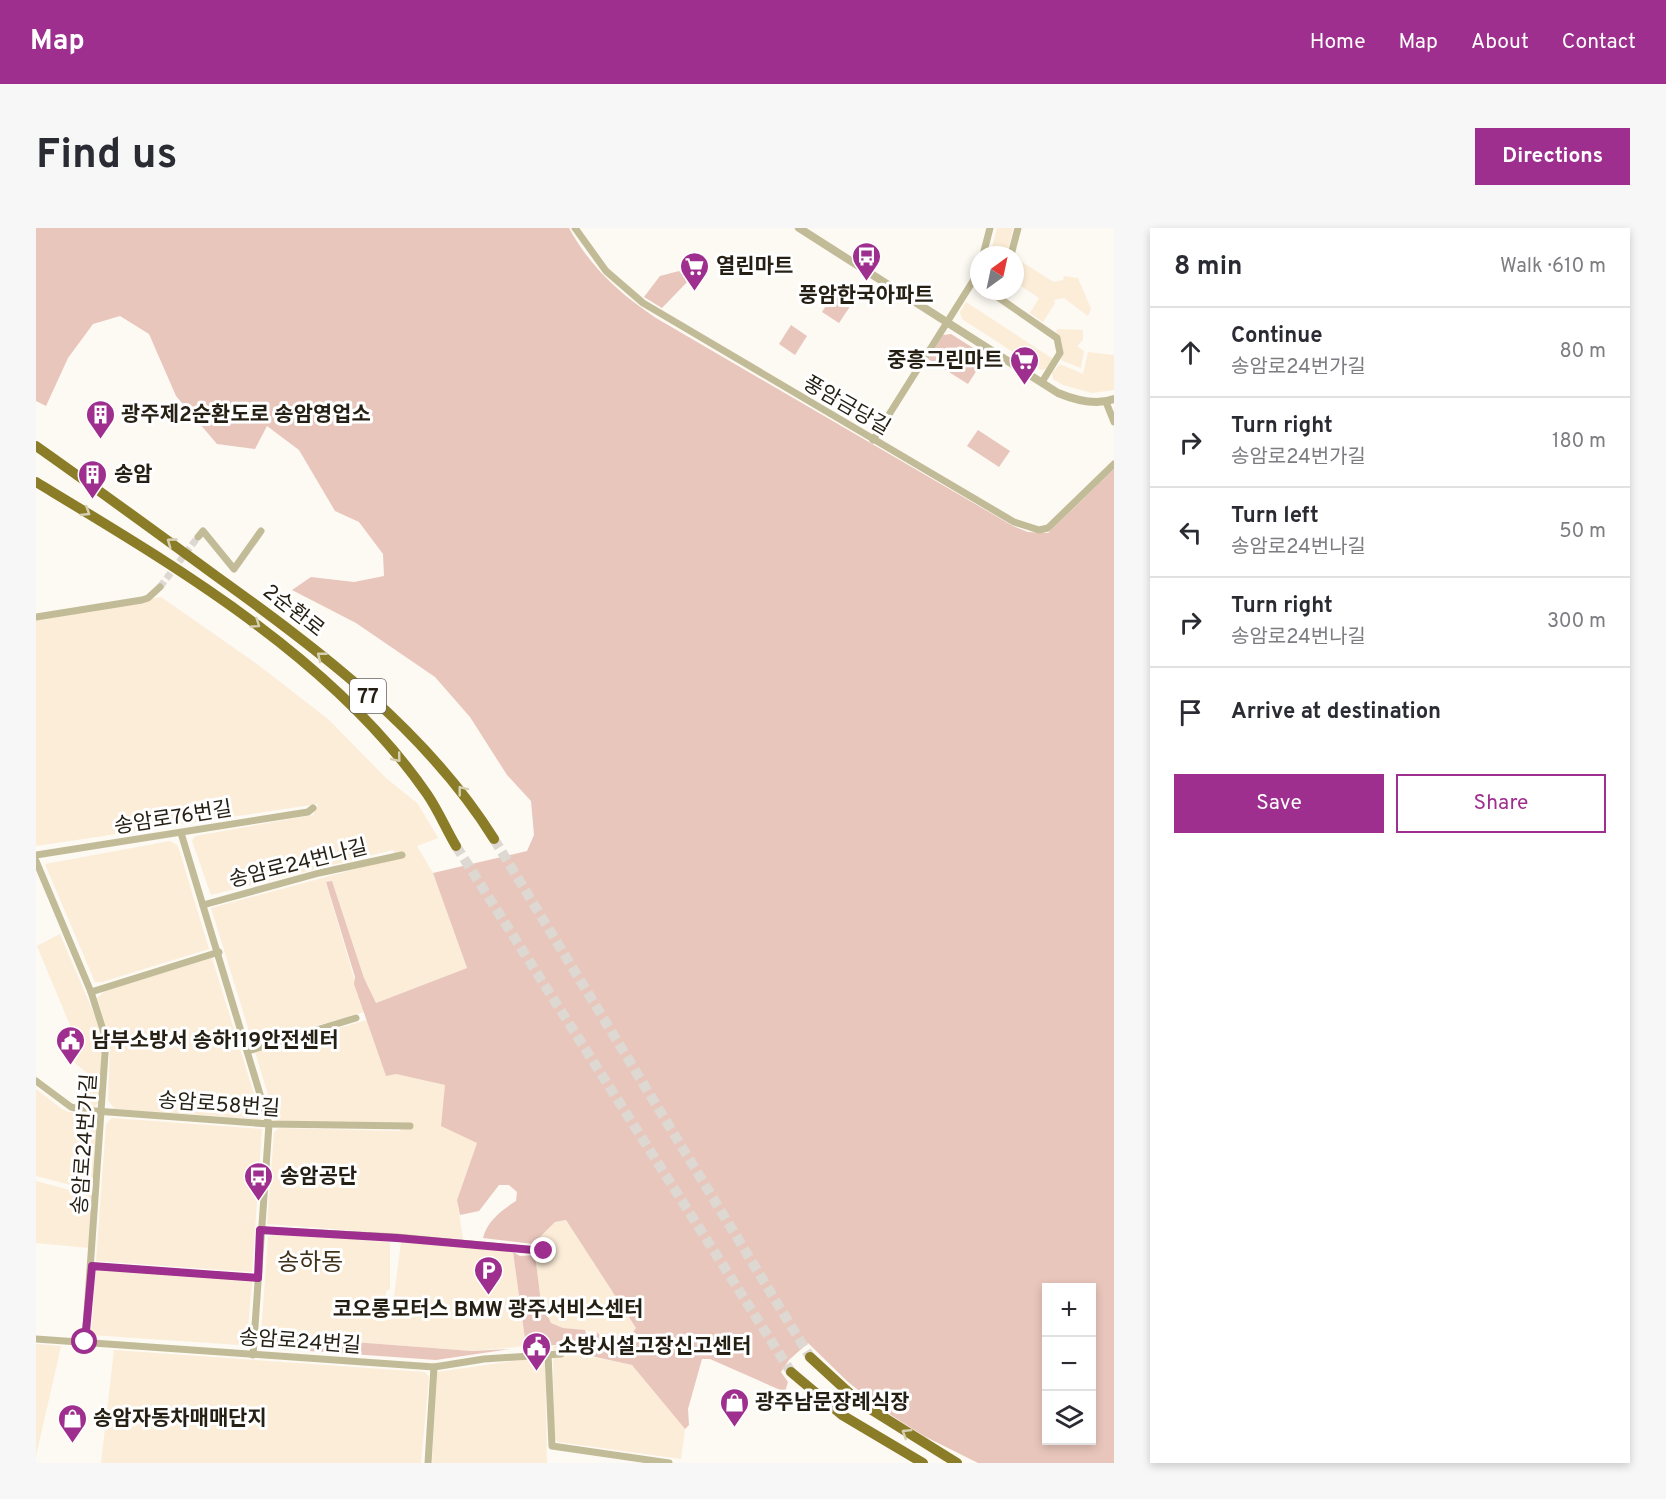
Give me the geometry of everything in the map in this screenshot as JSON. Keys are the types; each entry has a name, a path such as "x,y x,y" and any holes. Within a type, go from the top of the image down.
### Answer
{"highway":[{"name":"2순환로","path":"36,446 271,615 357,686 443,768 472,804 494,839"},
{"name":"2순환로","path":"36,482 257,625 312,669 369,724 420,786 456,846"},
{"path":"810,1357 859,1402 957,1463"},
{"path":"790,1372 842,1415 923,1463"}],"street":[{"name":"풍암금당길","path":"575,228 606,271 643,303 1014,522 1039,530 1048,528 1114,464"},
{"path":"799,228 1071,399 1110,401 1114,422"},
{"path":"985,246 990,228"},
{"path":"1013,246 1018,228"},
{"path":"873,440 947,321 970,291"},
{"path":"1005,300 1057,338 1060,353 1042,382"},
{"path":"198,537 203,531 234,569 261,531"},
{"path":"36,617 142,600 160,586"},
{"name":"송암로76번길","path":"36,855 308,812 313,808"},
{"name":"송암로24번나길","path":"181,833 219,952 269,1124 253,1355"},
{"name":"송암로24번나길","path":"203,905 319,873 402,855"},
{"name":"송암로24번가길","path":"36,861 91,992 106,1038 85,1342"},
{"path":"91,992 219,952"},
{"path":"248,1051 356,1018"},
{"name":"송암로58번길","path":"36,1081 71,1107 101,1112 269,1124 410,1126"},
{"path":"260,1230 397,1238 544,1251"},
{"path":"92,1266 258,1278"},
{"name":"송암로24번길","path":"36,1339 434,1367 484,1359 561,1354"},
{"path":"548,1354 552,1446 669,1463"},
{"path":"428,1463 434,1367"}],"shaded area":[{"path":"36,228 569,228 607,279 656,318 1013,526 1028,532 1048,533 1114,469 1114,1463 978,1463 924,1436 886,1412 848,1382 808,1343 789,1360 781,1372 788,1382 785,1392 710,1359 702,1359 688,1409 689,1425 685,1429 632,1365 591,1356 597,1332 612,1350 621,1349 636,1328 566,1220 555,1222 533,1244 483,1238 500,1212 516,1201 517,1192 509,1185 499,1185 479,1211 460,1215 457,1200 477,1143 441,1126 445,1085 396,1074 386,1076 354,984 355,977 326,882 332,881 364,978 376,1003 467,968 433,873 527,851 534,835 531,801 507,775 470,717 435,677 356,623 292,590 311,577 354,582 384,576 383,554 359,522 335,511 299,450 267,426 255,449 217,444 176,396 149,334 120,316 93,324 68,358 46,406 36,401"},
{"path":"997,228 1013,228 1009,246 992,246"},
{"path":"1024,264 1054,282 1063,280 1064,276 1078,278 1091,309 1088,316 1064,298 1054,300 1055,303 1043,322 1030,313 1039,298 1024,288"},
{"path":"679,271 689,280 662,308 644,297 660,276"},
{"path":"836,290 853,302 839,323 822,312"},
{"path":"966,302 1053,359 1047,369 1041,370 962,319 960,312"},
{"path":"791,325 807,336 795,355 779,344"},
{"path":"1058,329 1083,330 1083,340 1077,346 1084,351 1081,368 1061,360 1062,342 1056,331"},
{"path":"951,334 986,356 968,384 928,359 943,335"},
{"path":"1088,352 1114,355 1114,390 1092,393 1063,385 1053,379 1052,373 1060,364 1083,374"},
{"path":"978,430 1010,451 999,467 967,446"},
{"path":"161,597 257,664 328,719 386,778 418,804 438,838 417,846 433,873 467,968 376,1003 364,978 332,881 326,883 364,1012 253,1044 211,908 396,858 393,850 211,895 192,841 195,836 313,815 318,804 36,846 36,619"},
{"path":"170,841 178,846 209,949 102,982 95,982 45,864"},
{"path":"60,934 100,1028 102,1045 100,1100 93,1109 78,1106 83,1095 86,1072 70,1059 81,1044 69,1034 72,1030 37,946"},
{"path":"212,958 261,1117 259,1119 115,1109 108,1101 110,1038 97,998 105,991"},
{"path":"367,1020 386,1075 396,1074 445,1085 477,1143 457,1200 463,1239 267,1224 274,1132 279,1128 400,1131 401,1124 276,1121 255,1052"},
{"path":"36,1089 62,1109 69,1112 88,1113 97,1123 93,1188 90,1190 36,1176"},
{"path":"112,1118 262,1129 252,1272 96,1261 106,1124"},
{"path":"36,1181 92,1196 89,1248 36,1243"},
{"path":"566,1220 636,1328 621,1349 613,1350 596,1332 563,1328 551,1323 541,1302 533,1244 555,1222"},
{"path":"275,1234 390,1242 390,1289 386,1291 384,1319 391,1320 401,1242 513,1252 526,1346 472,1351 261,1335 268,1237"},
{"path":"513,1252 520,1256 535,1255 541,1302 551,1323 563,1328 585,1330 587,1336 581,1342 528,1348 526,1346"},
{"path":"96,1269 252,1281 247,1339 239,1345 91,1335"},
{"path":"261,1335 472,1351 510,1349 436,1360 267,1348 260,1340"},
{"path":"36,1344 61,1346 36,1456"},
{"path":"572,1344 577,1352 588,1356 632,1365 685,1429 681,1459 558,1442 554,1438 553,1346"},
{"path":"114,1350 425,1372 429,1377 421,1463 101,1463"},
{"path":"527,1359 545,1361 547,1463 432,1463 437,1372"}],"tunnel":[{"path":"160,587 198,537"},
{"path":"494,839 810,1357"},
{"path":"456,846 791,1372"}],"place":[{"name":"풍암한국아파트","path":"866,282"},
{"name":"열린마트","path":"695,292"},
{"name":"중흥그린마트","path":"1024,386"},
{"name":"광주제2순환도로 송암영업소","path":"100,440"},
{"name":"송암","path":"93,500"},
{"name":"남부소방서 송하119안전센터","path":"70,1066"},
{"name":"송암공단","path":"259,1202"},
{"name":"코오롱모터스 BMW 광주서비스센터","path":"488,1296"},
{"name":"소방시설고장신고센터","path":"537,1372"},
{"name":"광주남문장례식장","path":"734,1428"},
{"name":"송암자동차매매단지","path":"72,1444"}],"district":[{"name":"송하동","path":"310,1262"}],"route":[{"path":"85,1342 92,1266 258,1278 260,1230 397,1238 544,1251"}]}
